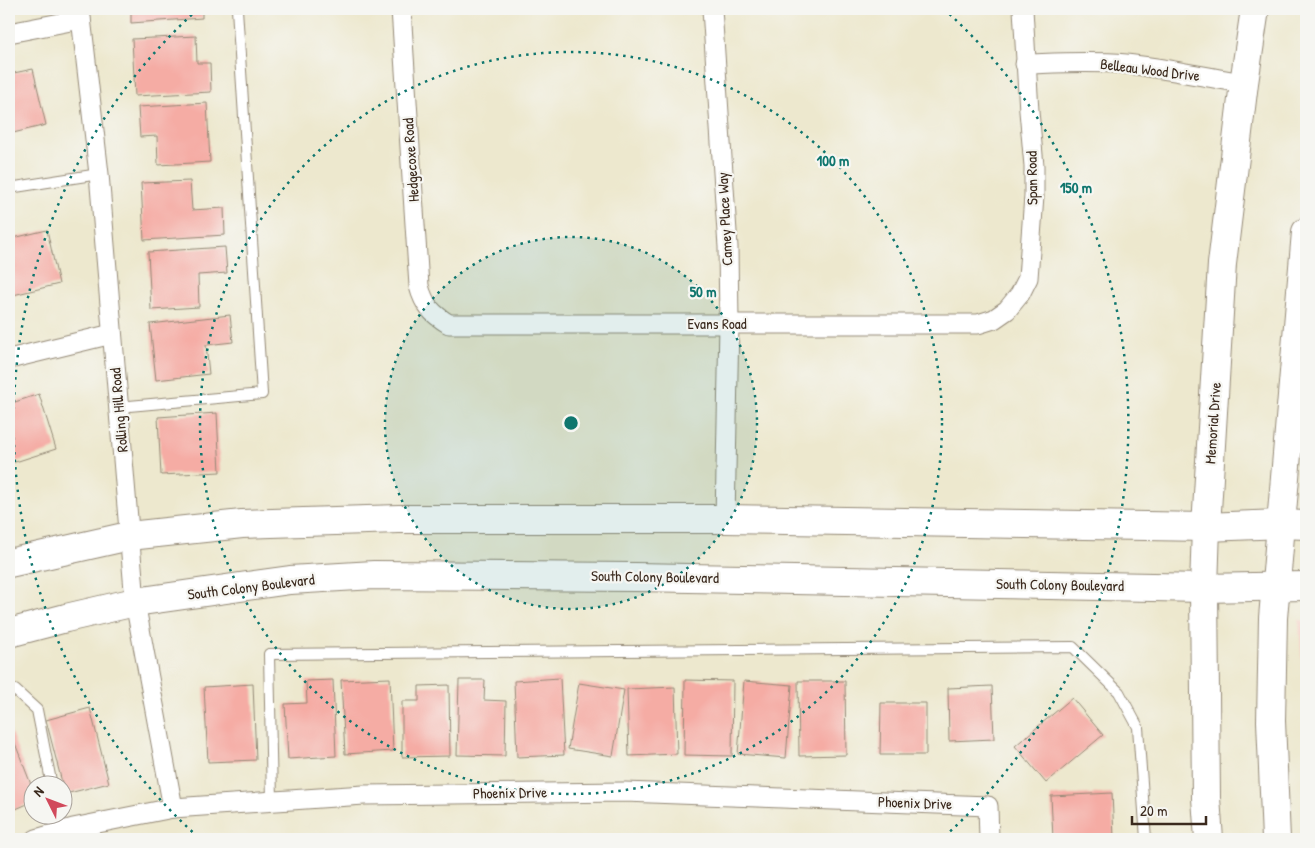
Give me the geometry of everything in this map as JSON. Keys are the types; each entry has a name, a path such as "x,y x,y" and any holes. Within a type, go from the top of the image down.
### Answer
{"main road":[{"name":"Memorial Drive","path":"1208,839 1204,588 1206,527 1222,264 1255,9"},
{"path":"1276,839 1272,721 1273,618 1275,587 1294,525 1306,232"},
{"path":"9,563 129,536 242,524 350,520 725,519 1206,527 1294,525"},
{"name":"South Colony Boulevard","path":"9,633 135,602 290,580 374,575 644,577 1204,588 1306,586"}],"street":[{"name":"Hedgecoxe Road","path":"401,9 419,286 422,297 429,309"},
{"name":"Camey Place Way","path":"712,9 728,246 729,324 725,519"},
{"name":"Span Road","path":"1007,310 1020,294 1028,278 1034,196 1034,166 1023,9"},
{"name":"Rolling Hill Road","path":"80,14 99,174 135,602 173,808"},
{"path":"9,33 80,14"},
{"name":"Belleau Wood Drive","path":"1026,64 1092,62 1124,64 1244,83"},
{"name":"Evans Road","path":"429,309 439,318 450,324 978,324 994,319 1007,310"},
{"path":"9,358 112,334"},
{"name":"Phoenix Drive","path":"66,826 73,828 173,808 364,795 625,792 988,806 989,839"},
{"name":"Phoenix Drive","path":"36,839 57,826"}],"lane":[{"path":"118,407 262,394 237,9"},
{"path":"9,188 99,174"},
{"path":"272,801 269,654 1073,647 1119,692 1138,727 1146,839"},
{"path":"9,692 15,690 37,710 50,776"}],"shaded area":[{"path":"1299,620 1306,621 1306,737"}],"building":[{"path":"131,9 202,9 202,18 131,23"},
{"path":"196,36 197,63 210,63 211,92 135,96 132,39"},
{"path":"33,69 46,125 9,134 9,74"},
{"path":"207,103 210,162 158,165 157,136 140,137 138,107"},
{"path":"190,181 192,210 224,208 225,235 144,240 141,183"},
{"path":"47,230 59,284 9,296 9,239"},
{"path":"225,247 227,273 198,275 199,307 151,310 148,252"},
{"path":"230,315 233,342 206,345 209,374 156,380 150,324"},
{"path":"39,394 56,449 9,464 9,404"},
{"path":"217,413 220,472 161,475 158,417"},
{"path":"390,678 393,751 345,754 341,680"},
{"path":"560,678 564,755 517,757 514,681"},
{"path":"333,680 336,756 288,759 285,704 307,703 306,681"},
{"path":"459,680 485,680 484,700 506,701 505,756 457,755"},
{"path":"685,680 733,681 732,756 684,755"},
{"path":"744,681 792,685 786,758 738,754"},
{"path":"798,681 845,681 846,755 799,756"},
{"path":"579,683 624,690 613,756 568,749"},
{"path":"253,684 256,760 208,762 204,687"},
{"path":"449,685 450,756 402,757 402,701 419,701 419,686"},
{"path":"992,686 994,739 949,741 948,688"},
{"path":"675,687 677,754 629,756 627,689"},
{"path":"1072,698 1103,735 1046,783 1015,746"},
{"path":"881,703 926,703 926,755 880,755"},
{"path":"90,708 109,783 72,792 72,776 60,776 46,720"},
{"path":"9,728 28,776 22,776 22,806 9,812"},
{"path":"1112,793 1114,838 1053,839 1051,796"}]}
